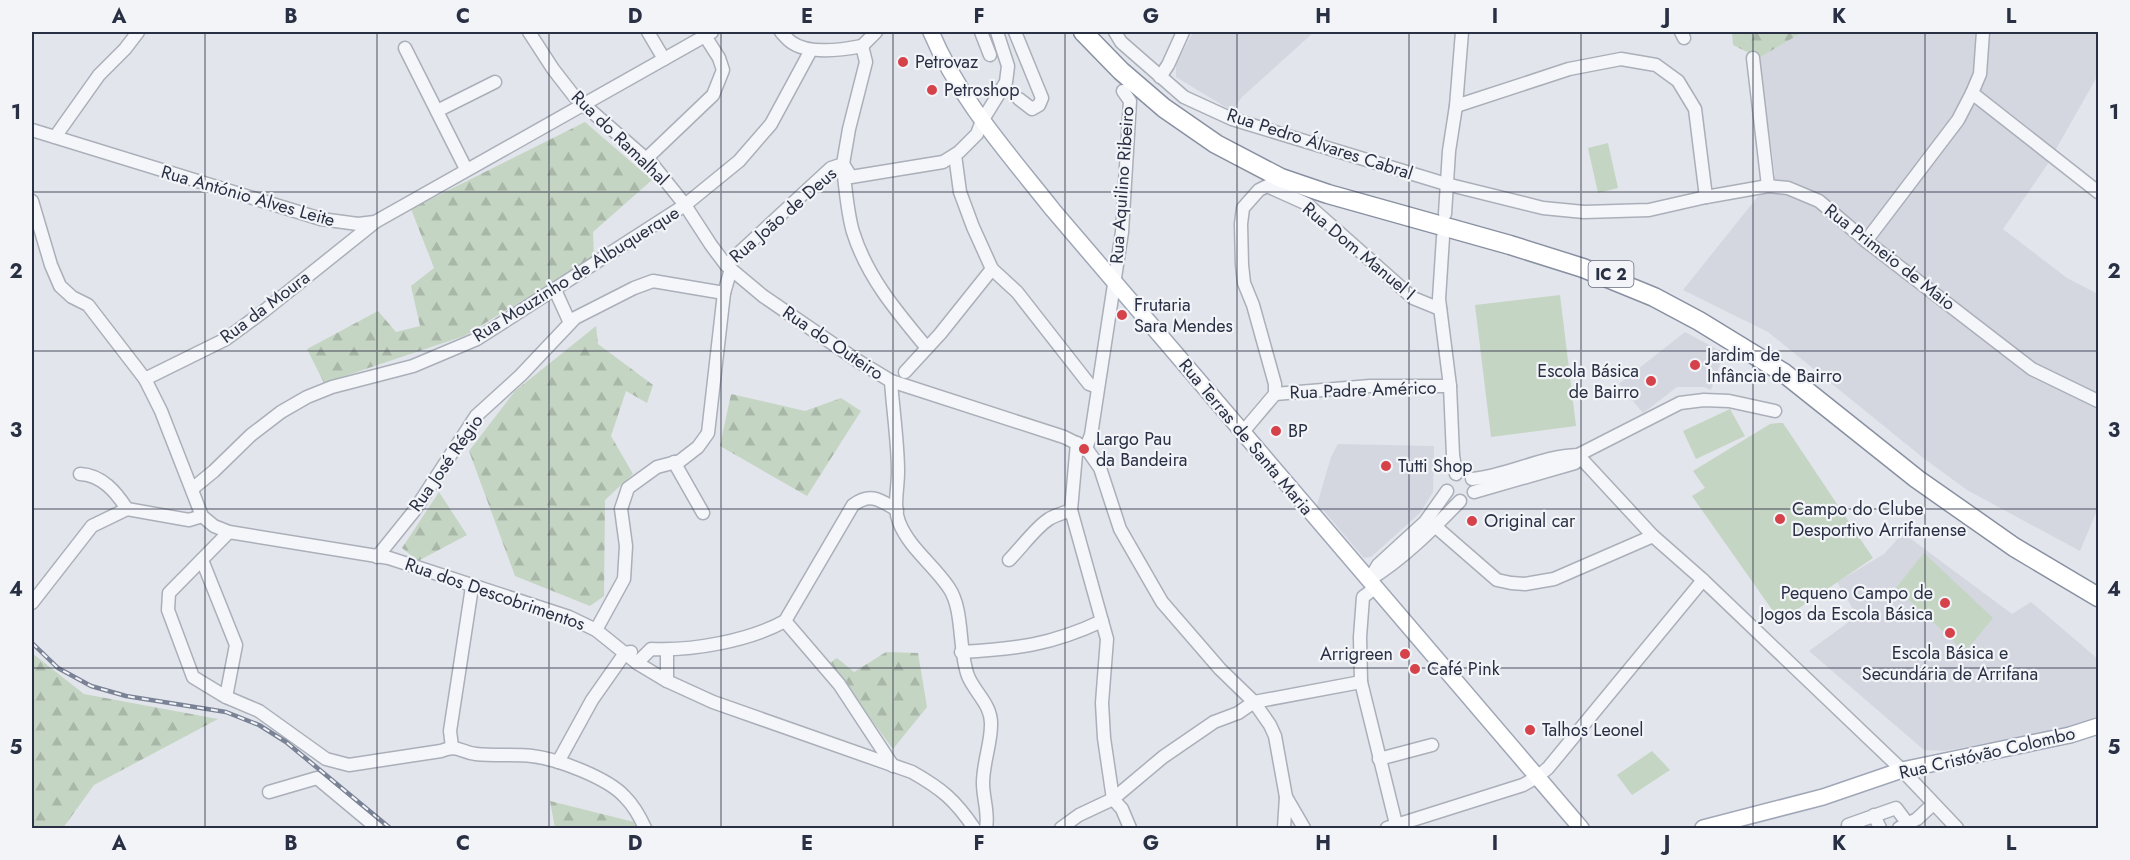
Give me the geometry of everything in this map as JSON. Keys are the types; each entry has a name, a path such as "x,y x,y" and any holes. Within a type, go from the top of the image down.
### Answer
{"highway":[{"name":"IC 2","path":"1083,32 1121,71 1164,108 1216,144 1281,178 1328,194 1583,268 1654,297 1699,321 1784,373 1917,479 2014,547 2098,597"},
{"name":"IC 2","path":"1091,32 1125,66 1168,102 1219,139 1250,155 1330,189 1511,239 1584,263 1655,291 1702,316 1748,342 1786,369 1920,473 2015,541 2098,590"}],"main road":[{"name":"Rua Terras de Santa Maria","path":"931,32 962,92 982,121 1053,210 1581,828"},
{"name":"Rua Cristóvão Colombo","path":"1703,828 1823,798 1902,770 2070,735 2098,726"}],"street":[{"path":"55,137 99,75 138,32"},
{"name":"Rua do Ramalhal","path":"529,32 553,69 584,105 647,158 685,205 711,245"},
{"path":"648,32 664,59"},
{"path":"781,32 792,43 811,50 849,49 862,46 876,32"},
{"path":"981,32 990,55"},
{"path":"843,165 851,177 943,162 955,155 977,134 982,121 1006,82 1008,66 997,32"},
{"path":"1015,32 1041,98 1039,105 1032,109 1019,99"},
{"name":"Rua Pedro Álvares Cabral","path":"1115,32 1121,42 1184,97 1232,119 1446,184"},
{"path":"1160,77 1183,32"},
{"path":"1445,214 1462,32"},
{"path":"1866,241 1958,120 1980,74 1983,32"},
{"path":"647,158 713,95 723,70 708,34"},
{"name":"Rua António Alves Leite","path":"32,130 321,219 358,224 375,222 708,34"},
{"name":"Rua João de Deus","path":"728,267 831,168 843,165 849,129 866,62 862,46"},
{"path":"405,48 466,169"},
{"name":"Rua Mouzinho de Albuquerque","path":"192,489 251,435 281,412 307,397 332,387 413,366 477,339 685,205 739,161 771,124 811,50"},
{"path":"1753,58 1768,186"},
{"path":"1456,106 1569,69 1621,59 1656,65 1678,81 1695,109 1706,197"},
{"path":"437,111 495,82"},
{"name":"Rua Aquilino Ribeiro","path":"1071,510 1075,471 1091,435 1122,232 1130,101 1123,92"},
{"path":"1972,93 2098,192"},
{"path":"955,155 960,192 992,269 1017,292 1089,384 1097,387"},
{"path":"843,165 853,231 868,269 897,312 927,348"},
{"name":"Rua Primeio de Maio","path":"1446,184 1543,208 1584,212 1649,210 1768,186 1788,188 1819,201 1866,241 2032,369 2098,401"},
{"name":"Rua Dom Manuel I","path":"1275,394 1275,384 1244,283 1242,265 1243,208 1259,190 1267,186 1307,204 1413,298 1440,309"},
{"path":"32,201 51,266 60,286 72,297 88,305 145,379 161,411 202,516 189,520 127,509 92,526 32,603"},
{"name":"Rua da Moura","path":"145,379 226,339 375,222"},
{"path":"1443,237 1440,309 1450,386 1456,474"},
{"name":"Rua do Outeiro","path":"711,245 728,267 763,296 891,381 1064,437 1085,450"},
{"path":"596,630 624,579 626,546 621,509 628,488 657,467 680,461 698,447 708,433 728,267"},
{"path":"906,372 992,269"},
{"name":"Rua José Régio","path":"377,556 414,511 476,416 521,375 575,318 634,288 653,281 724,293"},
{"path":"555,290 570,323"},
{"path":"1112,306 1125,294"},
{"path":"891,381 898,473 897,510 900,524 918,552 950,588 957,606 961,652 969,678 988,707 992,724 984,760 983,786 988,820 986,828"},
{"name":"Rua Padre Américo","path":"1275,394 1370,386 1450,386"},
{"path":"1242,433 1275,394"},
{"path":"1473,485 1575,463 1578,455 1680,403 1704,400 1729,401 1775,411"},
{"path":"1075,471 1085,450 1100,468 1120,529 1162,602 1226,676 1254,702 1275,736 1286,797 1284,828"},
{"path":"1578,455 1653,536 1703,580 1902,770 1957,828"},
{"path":"674,462 703,513"},
{"path":"80,474 92,475 106,484 127,509"},
{"path":"1372,584 1378,565 1425,522 1446,491 1447,483 1456,474 1465,474 1473,485"},
{"path":"1446,491 1452,499 1460,501 1468,499 1473,485"},
{"path":"558,762 592,700 625,653 651,649 683,650 766,632 785,621 853,505 863,498 878,499 897,510"},
{"path":"1460,501 1436,527 1386,569 1363,597 1360,637 1361,682 1393,828 1523,785 1537,777 1548,768 1703,580"},
{"path":"1009,560 1050,518 1071,510 1107,639 1102,703 1104,738 1113,799 1122,809 1130,828"},
{"name":"Rua dos Descobrimentos","path":"202,516 214,526 229,532 400,561 472,587 569,617 596,630 637,663 667,681 713,702 912,772 938,787 962,810 974,828"},
{"path":"1436,527 1497,580 1511,584 1554,579 1653,536"},
{"path":"229,532 169,594 168,610 194,677 226,697 259,711 326,759 336,763 349,765 441,751 453,747 475,754 534,756 558,762 602,780 624,795 639,815 645,828"},
{"path":"202,560 236,645 226,697"},
{"path":"453,747 450,731 472,587"},
{"path":"785,621 839,684 893,766"},
{"path":"961,652 1011,650 1057,640 1102,621"},
{"path":"637,663 651,649"},
{"path":"667,681 668,650"},
{"path":"1061,828 1079,815 1113,799 1163,757 1214,723 1238,713 1254,702 1361,682"},
{"path":"1379,759 1432,745"},
{"path":"269,792 317,778 377,828"},
{"path":"1286,797 1304,828"},
{"path":"1849,828 1848,825 1896,808 1903,826 1917,819 1933,804"},
{"path":"1874,815 1880,828"}],"shaded area":[{"path":"1193,32 1314,32 1242,97 1232,111 1176,77 1176,64"},
{"path":"1803,32 2098,32 2098,75 2047,165 2003,229 2067,278 2098,294 2098,508 2080,551 1967,490 1922,457 1768,332 1683,290 1775,175 1759,58"},
{"path":"1685,332 1724,353 1711,390 1704,387 1677,387 1643,413 1619,384"},
{"path":"1338,444 1434,446 1433,492 1420,513 1371,557 1364,558 1324,511 1316,508 1331,457"},
{"name":"Escola Básica e Secundária de Arrifana","path":"1903,533 2012,614 2031,602 2098,659 2098,716 2071,728 1944,751 1924,750 1809,651 1857,616 1837,582 1884,554"}],"green space":[{"path":"1732,32 1803,32 1759,58 1733,45"},
{"path":"585,122 652,180 593,232 594,257 464,336 324,383 307,349 378,311 396,332 420,326 411,286 434,268 411,209"},
{"path":"1608,143 1618,188 1598,193 1588,148"},
{"path":"1560,295 1576,426 1491,437 1475,305"},
{"path":"596,326 598,344 653,385 647,403 626,391 611,436 633,474 605,500 604,596 590,606 515,576 469,451 515,391"},
{"path":"731,394 805,411 841,398 861,411 807,496 720,446"},
{"path":"1730,409 1745,436 1696,459 1683,431"},
{"name":"Campo do Clube Desportivo Arrifanense","path":"1783,423 1873,558 1780,621 1692,496 1705,488 1693,471 1770,424"},
{"path":"439,492 467,535 418,561 402,548"},
{"name":"Pequeno Campo de Jogos da Escola Básica","path":"1924,553 1993,618 1965,652 1896,588"},
{"path":"886,652 918,653 927,707 893,749 829,663 837,658 854,672"},
{"path":"32,653 84,694 218,719 94,785 63,828 32,828"},
{"path":"1652,751 1670,770 1632,795 1617,775"},
{"path":"550,801 634,822 636,828 555,828"}],"railway":[{"path":"32,643 58,668 91,686 126,696 226,712 259,725 286,742 390,828"}],"place":[{"name":"Petrovaz","path":"903,62"},
{"name":"Petroshop","path":"932,90"},
{"name":"Frutaria Sara Mendes","path":"1122,315"},
{"name":"Jardim de Infância de Bairro","path":"1695,365"},
{"name":"Escola Básica de Bairro","path":"1651,381"},
{"name":"BP","path":"1276,431"},
{"name":"Largo Pau da Bandeira","path":"1084,449"},
{"name":"Tutti Shop","path":"1386,466"},
{"name":"Campo do Clube Desportivo Arrifanense","path":"1780,519"},
{"name":"Original car","path":"1472,521"},
{"name":"Pequeno Campo de Jogos da Escola Básica","path":"1945,603"},
{"name":"Escola Básica e Secundária de Arrifana","path":"1950,633"},
{"name":"Arrigreen","path":"1405,654"},
{"name":"Café Pink","path":"1415,669"},
{"name":"Talhos Leonel","path":"1530,730"}]}
